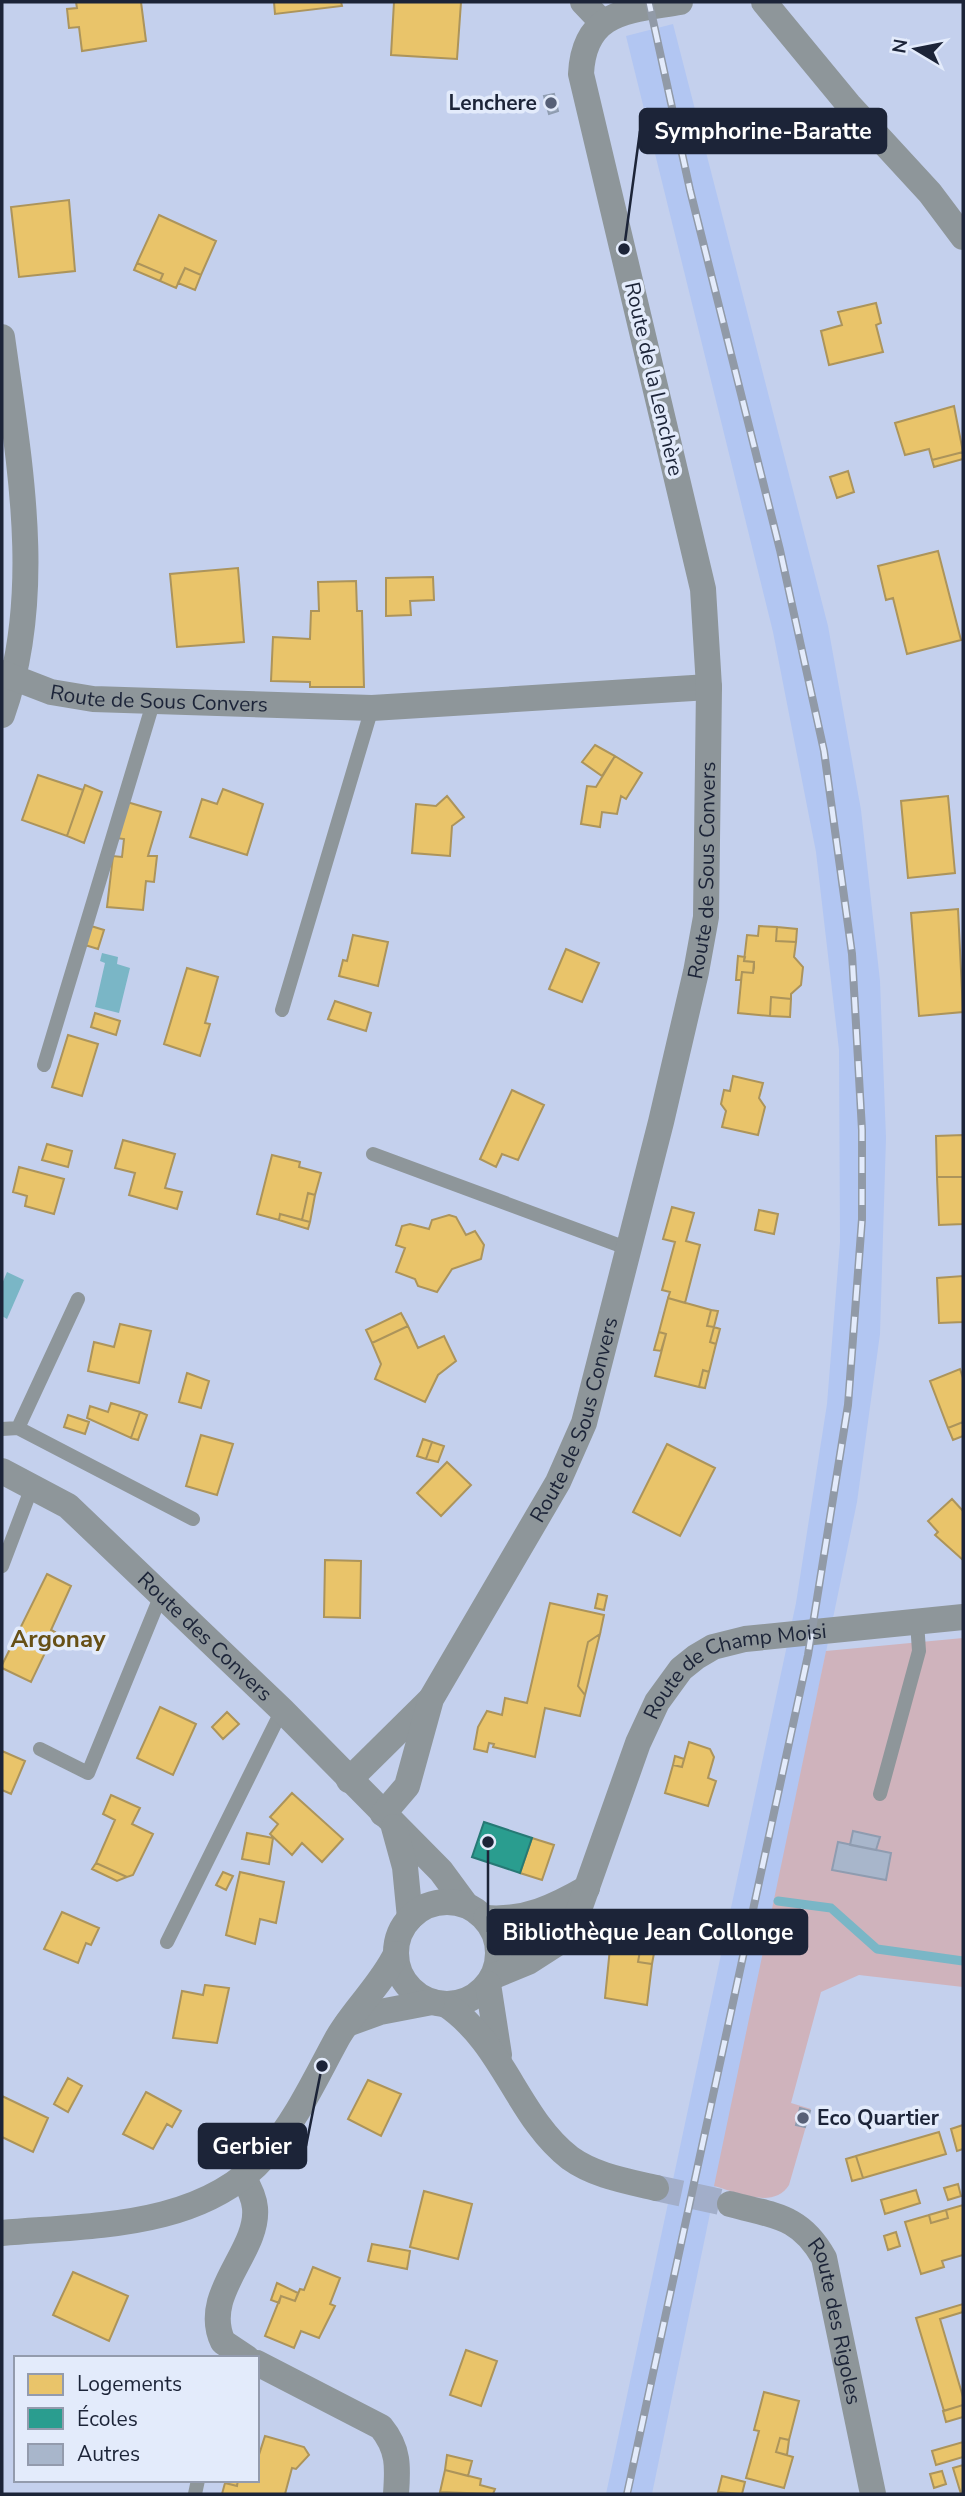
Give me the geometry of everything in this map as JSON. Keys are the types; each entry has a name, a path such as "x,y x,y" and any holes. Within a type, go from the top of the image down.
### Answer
{"street":[{"path":"583,2 602,22 620,12 680,2"},
{"path":"764,2 849,105 961,230"},
{"name":"Route de la Lenchère","path":"602,22 589,38 582,56 582,74 703,589 709,687"},
{"path":"2,337 19,454 25,557 23,636 8,676 2,715"},
{"name":"Route de Sous Convers","path":"8,676 51,692 93,699 372,708 709,687 709,859 702,944 593,1394 566,1467 431,1699 407,1786 388,1819"},
{"name":"Route des Convers","path":"2,1471 68,1506 282,1710 441,1871 476,1911"},
{"name":"Route de Champ Moisi","path":"491,1980 528,1962 570,1935 638,1743 657,1702 681,1669 713,1647 727,1643 963,1617"},
{"name":"Route de Sous Convers","path":"349,1780 431,1699"},
{"name":"Route des Convers","path":"388,1819 405,1867 410,1917"},
{"path":"587,1888 550,1910 508,1920 444,1901 429,1904 410,1917 397,1942 397,1965 409,1987 461,2015 500,2060 529,2110 571,2158 605,2176 656,2188"},
{"path":"476,1911 499,1946 491,1980 493,2034 500,2060"},
{"path":"2,2232 108,2223 175,2211 213,2198 243,2177 266,2156 286,2128 346,2025 388,1972 396,1954"},
{"path":"346,2025 380,2011 472,1998 491,1980"},
{"path":"235,2355 218,2332 217,2319 219,2302 246,2241 256,2210 243,2177"},
{"name":"Route des Rigoles","path":"730,2204 793,2222 806,2230 824,2258 873,2494"},
{"path":"259,2364 381,2427 393,2441 399,2463 396,2494"}],"lane":[{"path":"44,1065 154,700"},
{"path":"282,1010 372,708"},
{"path":"373,1154 629,1249"},
{"path":"18,1428 78,1299"},
{"path":"2,1429 18,1428 193,1520"},
{"path":"2,1566 32,1487"},
{"path":"40,1749 88,1773 161,1595"},
{"path":"880,1794 919,1651 917,1622"},
{"path":"167,1942 282,1710"}],"shaded area":[{"path":"673,24 828,626 861,810 880,981 886,1138 880,1334 857,1502 652,2494 606,2494 796,1603 827,1404 840,1242 839,1050 816,852 773,632 626,36"},
{"path":"102,953 118,957 117,964 130,968 119,1013 95,1007 105,963 100,961"},
{"path":"7,1272 24,1280 7,1319 2,1316 2,1284"},
{"path":"963,1638 963,1987 859,1975 821,1992 791,2103 811,2109 789,2185 774,2197 765,2198 714,2186 826,1651"}],"building: Logements":[{"path":"76,2 141,2 146,41 82,51 79,27 69,28 67,9 77,8"},
{"path":"274,2 341,2 342,6 275,14"},
{"path":"394,2 461,2 457,59 391,55"},
{"path":"69,200 75,271 19,277 11,207"},
{"path":"159,215 216,241 201,275 185,268 176,288 160,281 163,274 137,263"},
{"path":"137,263 163,274 160,281 134,270"},
{"path":"185,268 201,275 195,290 178,283"},
{"path":"876,303 881,323 876,325 883,352 829,365 821,331 842,325 838,312"},
{"path":"954,406 963,452 932,460 929,449 905,455 895,423"},
{"path":"963,452 963,459 934,467 932,460"},
{"path":"848,471 854,492 837,498 830,477"},
{"path":"938,551 961,640 907,654 893,598 886,600 878,566"},
{"path":"238,568 244,642 177,647 170,574"},
{"path":"433,577 434,600 410,601 411,615 386,616 386,578"},
{"path":"356,581 357,611 362,611 364,687 310,687 310,682 271,681 273,637 310,639 311,611 319,611 318,582"},
{"path":"595,745 615,756 602,776 582,762"},
{"path":"615,756 642,773 626,799 621,796 617,814 602,812 600,827 581,824 587,786 596,787"},
{"path":"38,775 83,790 67,836 22,820"},
{"path":"85,785 102,792 84,843 67,836"},
{"path":"223,789 263,804 247,855 190,837 202,799 217,804"},
{"path":"447,796 464,817 452,826 450,856 412,853 416,804 436,806"},
{"path":"948,796 955,873 908,878 901,801"},
{"path":"127,802 161,812 148,856 157,856 154,882 146,881 143,910 107,907 113,856 122,857 124,839 116,838"},
{"path":"958,909 963,1012 919,1016 911,913"},
{"path":"91,926 104,930 98,949 85,945"},
{"path":"759,926 777,927 776,941 796,942 794,957 803,967 801,985 791,994 791,999 771,997 770,1016 738,1013 742,972 753,973 754,968 754,962 744,961 747,935 758,936"},
{"path":"777,927 797,929 796,942 776,941"},
{"path":"353,935 388,942 378,986 339,976 343,960 347,961"},
{"path":"566,949 599,963 582,1002 549,989"},
{"path":"738,956 745,957 744,961 754,962 753,973 742,972 741,980 736,980"},
{"path":"187,968 218,977 205,1023 210,1024 200,1056 164,1044"},
{"path":"771,997 791,999 790,1017 770,1016"},
{"path":"335,1001 371,1013 366,1031 328,1019"},
{"path":"95,1013 120,1021 116,1035 91,1027"},
{"path":"68,1035 98,1044 82,1096 52,1087"},
{"path":"733,1076 763,1083 759,1098 765,1107 758,1135 722,1127 726,1111 721,1104 724,1090 730,1091"},
{"path":"512,1090 544,1105 518,1160 502,1154 496,1167 480,1159"},
{"path":"963,1135 963,1177 937,1177 936,1136"},
{"path":"123,1140 175,1154 165,1188 182,1192 177,1209 129,1195 135,1173 115,1168"},
{"path":"47,1144 72,1151 68,1167 42,1160"},
{"path":"272,1155 300,1162 299,1167 321,1173 315,1195 308,1193 302,1220 280,1214 279,1220 257,1214"},
{"path":"19,1167 64,1179 54,1214 25,1206 27,1196 13,1192"},
{"path":"937,1177 963,1177 963,1224 939,1225"},
{"path":"308,1193 315,1195 310,1222 302,1220"},
{"path":"672,1207 694,1213 686,1241 700,1245 685,1303 668,1298 670,1292 662,1290 675,1242 663,1239"},
{"path":"759,1210 778,1214 774,1234 755,1230"},
{"path":"280,1214 310,1222 308,1229 279,1220"},
{"path":"449,1215 456,1217 466,1235 475,1231 484,1245 481,1259 452,1269 437,1292 418,1286 415,1279 396,1272 405,1248 396,1245 402,1226 410,1224 429,1229 432,1220"},
{"path":"963,1276 963,1322 939,1323 937,1278"},
{"path":"668,1298 711,1310 707,1326 714,1327 710,1342 716,1344 709,1372 703,1370 699,1387 655,1376 666,1334 659,1332"},
{"path":"711,1310 718,1311 714,1327 707,1326"},
{"path":"401,1313 408,1326 372,1343 366,1330"},
{"path":"120,1324 151,1331 139,1383 88,1371 94,1342 114,1347"},
{"path":"408,1326 418,1348 444,1336 456,1361 438,1375 425,1402 375,1379 381,1364 372,1343"},
{"path":"714,1327 720,1329 716,1344 710,1342"},
{"path":"659,1332 666,1334 661,1351 654,1350"},
{"path":"960,1369 963,1378 963,1422 948,1428 930,1381"},
{"path":"703,1370 709,1372 705,1388 699,1387"},
{"path":"187,1373 209,1381 201,1408 179,1402"},
{"path":"111,1403 140,1412 131,1438 87,1418 90,1406 108,1412"},
{"path":"140,1412 147,1415 138,1440 131,1438"},
{"path":"68,1415 89,1422 85,1434 64,1427"},
{"path":"963,1422 963,1436 953,1440 948,1428"},
{"path":"201,1435 233,1444 217,1495 186,1486"},
{"path":"423,1439 432,1442 426,1459 417,1456"},
{"path":"432,1442 444,1446 438,1462 426,1459"},
{"path":"667,1444 715,1468 680,1536 633,1512"},
{"path":"447,1462 471,1485 441,1516 417,1493"},
{"path":"952,1499 963,1511 963,1560 935,1535 938,1532 928,1521"},
{"path":"325,1560 361,1561 360,1618 324,1617"},
{"path":"47,1574 71,1586 51,1630 55,1632 31,1682 2,1668 2,1665"},
{"path":"598,1594 607,1596 604,1610 595,1608"},
{"path":"550,1603 604,1615 600,1634 588,1642 578,1686 585,1695 580,1716 545,1708 535,1757 493,1747 494,1744 489,1743 487,1752 474,1749 478,1727 487,1711 502,1715 505,1698 527,1703"},
{"path":"600,1634 585,1695 578,1686 588,1642"},
{"path":"160,1707 196,1724 173,1775 137,1758"},
{"path":"227,1712 239,1724 223,1739 212,1727"},
{"path":"689,1742 710,1749 714,1757 708,1778 716,1781 708,1806 665,1793 673,1765 682,1767"},
{"path":"2,1751 25,1761 11,1794 2,1790"},
{"path":"675,1756 684,1759 682,1767 673,1765"},
{"path":"292,1793 343,1839 322,1862 302,1843 292,1855 270,1834 278,1824 270,1817"},
{"path":"111,1795 140,1808 132,1824 153,1834 133,1875 127,1877 96,1863 115,1820 103,1814"},
{"path":"247,1833 273,1838 269,1864 242,1859"},
{"path":"532,1838 554,1845 542,1880 520,1873"},
{"path":"96,1863 127,1877 117,1881 92,1869"},
{"path":"223,1872 233,1876 226,1890 216,1885"},
{"path":"240,1872 284,1882 276,1923 260,1919 255,1944 226,1935"},
{"path":"62,1912 99,1928 91,1945 86,1943 78,1963 44,1949"},
{"path":"610,1948 640,1951 638,1962 652,1964 647,2005 605,1998"},
{"path":"640,1951 654,1953 652,1964 638,1962"},
{"path":"205,1985 229,1988 217,2043 173,2038 182,1991 203,1995"},
{"path":"68,2078 82,2086 68,2112 54,2104"},
{"path":"368,2080 401,2094 381,2136 348,2119"},
{"path":"146,2092 181,2111 172,2127 167,2124 153,2149 123,2134"},
{"path":"2,2096 48,2118 33,2152 2,2137"},
{"path":"963,2125 963,2149 957,2151 951,2129"},
{"path":"939,2132 946,2154 863,2178 856,2156"},
{"path":"856,2156 863,2178 852,2181 846,2159"},
{"path":"958,2184 961,2196 948,2200 944,2188"},
{"path":"916,2190 920,2203 885,2214 881,2200"},
{"path":"424,2191 472,2204 458,2259 410,2247"},
{"path":"963,2205 963,2255 942,2261 944,2267 921,2274 905,2222 929,2215 931,2223 948,2218 946,2210"},
{"path":"946,2210 948,2218 931,2223 929,2215"},
{"path":"896,2232 900,2246 888,2250 884,2236"},
{"path":"372,2244 410,2251 407,2269 368,2261"},
{"path":"313,2267 340,2278 330,2304 335,2306 319,2338 301,2331 294,2348 265,2336 281,2296 295,2301 300,2289 304,2290"},
{"path":"73,2272 128,2296 109,2341 53,2315"},
{"path":"277,2283 298,2293 295,2301 281,2296 279,2303 271,2300"},
{"path":"963,2304 963,2312 940,2319 963,2397 963,2405 944,2411 916,2318"},
{"path":"466,2350 497,2361 481,2406 450,2395"},
{"path":"764,2392 799,2401 789,2440 780,2438 776,2452 793,2457 784,2488 746,2478 759,2431 754,2430"},
{"path":"963,2405 963,2417 946,2422 943,2411"},
{"path":"265,2436 304,2447 309,2455 296,2469 292,2468 285,2494 222,2494 225,2483 237,2486 238,2482 259,2482 259,2455"},
{"path":"780,2438 789,2440 787,2455 776,2452"},
{"path":"963,2442 963,2457 936,2465 932,2451"},
{"path":"447,2455 472,2461 468,2476 445,2470"},
{"path":"963,2465 963,2494 961,2494 953,2468"},
{"path":"445,2470 481,2479 480,2485 495,2489 493,2494 440,2492"},
{"path":"942,2471 946,2484 934,2488 930,2474"},
{"path":"722,2476 745,2482 742,2494 718,2492"},
{"path":"225,2482 238,2482 237,2486"}],"building: Écoles":[{"path":"484,1822 532,1838 520,1873 472,1857"}],"building: Autres":[{"name":"Lenchere","path":"554,94 558,111 549,114 544,96"},
{"path":"853,1831 880,1837 876,1850 850,1845"},
{"path":"838,1842 891,1853 886,1880 832,1870"},
{"name":"Eco Quartier","path":"800,2108 810,2111 805,2127 796,2125"}],"waterway":[{"path":"778,1901 831,1908 877,1949 963,1961"}],"tunnel":[{"path":"656,2188 730,2204"}],"railway":[{"path":"627,2494 808,1655 848,1405 862,1219 862,1130 852,954 824,751 780,550 690,190 649,2"}],"place":[{"name":"Lenchere","path":"551,103"},
{"name":"Symphorine-Baratte","path":"624,249"},
{"name":"Bibliothèque Jean Collonge","path":"488,1842"},
{"name":"Gerbier","path":"322,2066"},
{"name":"Eco Quartier","path":"803,2118"}],"district":[{"name":"Argonay","path":"58,1639"}]}
